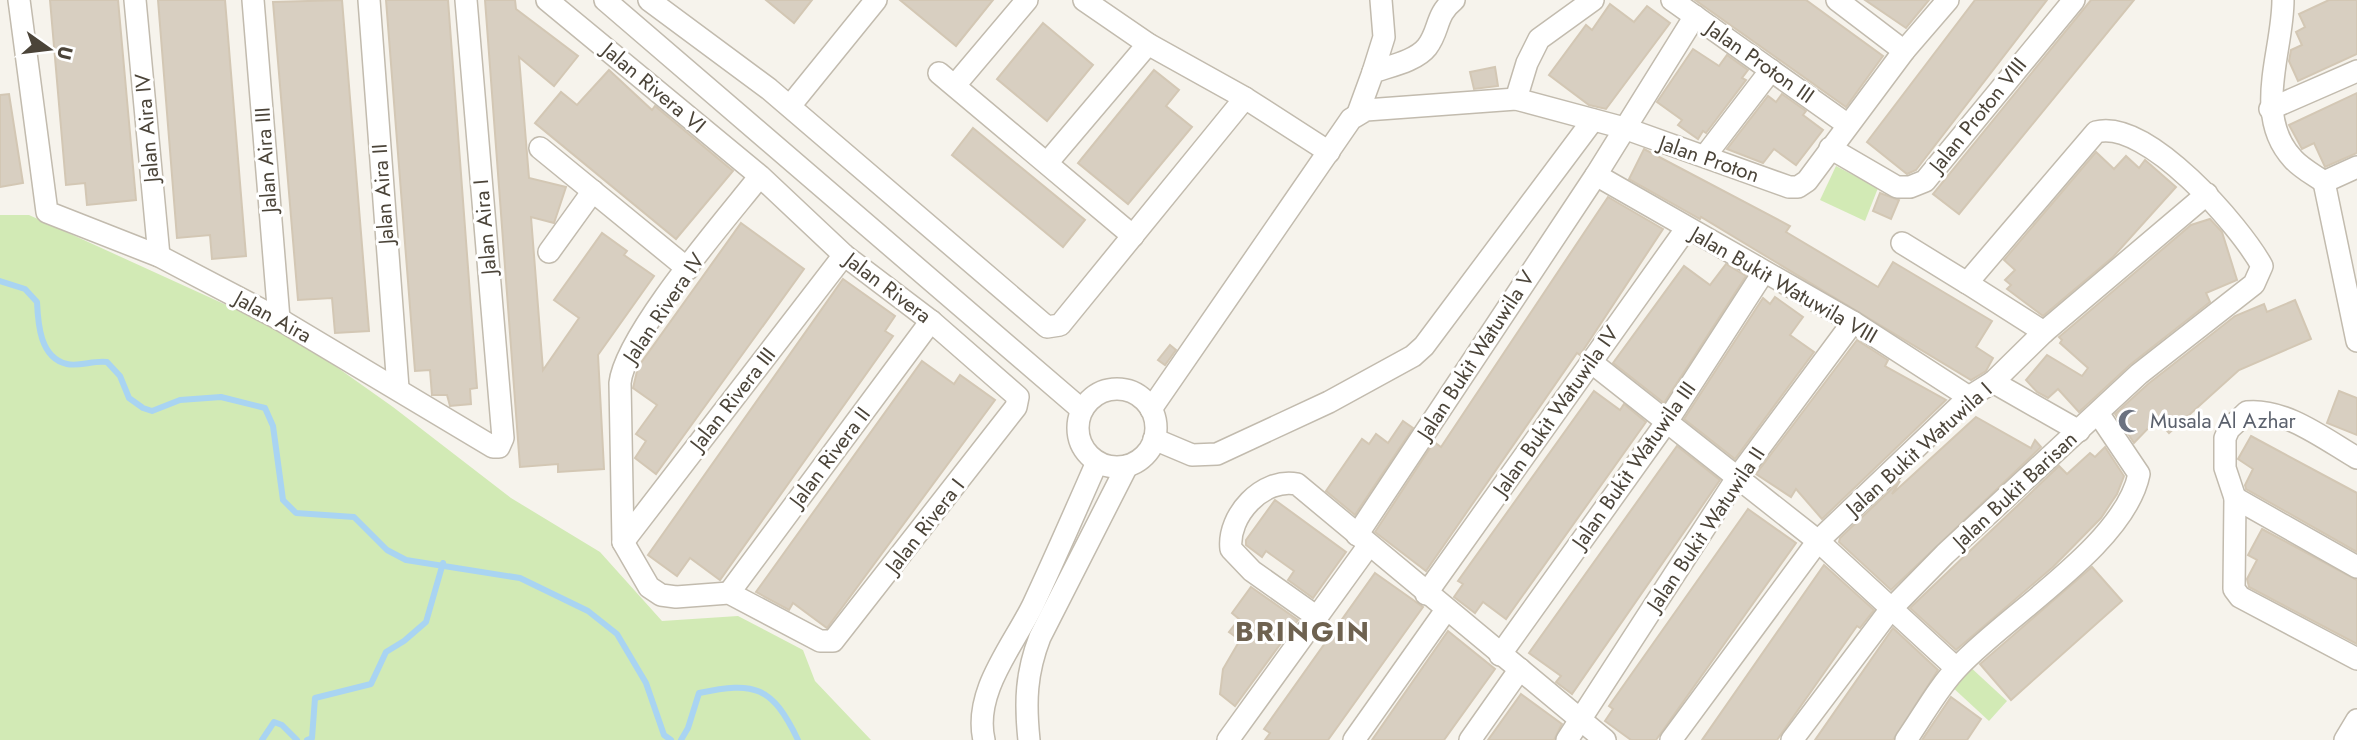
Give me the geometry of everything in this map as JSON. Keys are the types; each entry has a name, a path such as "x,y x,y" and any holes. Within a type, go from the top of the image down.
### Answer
{"street":[{"name":"Jalan Aira","path":"19,0 44,206 50,214 159,256 279,319 493,447"},
{"name":"Jalan Aira IV","path":"135,0 159,256"},
{"name":"Jalan Aira III","path":"253,0 279,319"},
{"name":"Jalan Aira II","path":"369,0 398,388"},
{"name":"Jalan Aira I","path":"466,0 503,438 499,447 493,447"},
{"name":"Jalan Rivera VI","path":"547,0 760,176"},
{"path":"606,0 1082,410"},
{"path":"649,0 790,106 1047,327 1060,325 1245,98"},
{"path":"1027,0 947,78 1133,236"},
{"path":"1084,0 1149,44 1245,98 1329,152"},
{"path":"1151,409 1196,363 1329,152 1359,113 1384,37 1381,0"},
{"path":"1373,72 1418,55 1427,48 1443,9 1454,0"},
{"path":"1516,99 1527,63 1539,39 1593,0"},
{"name":"Jalan Proton III","path":"1672,0 1848,125"},
{"path":"1837,0 1904,51"},
{"name":"Jalan Proton","path":"1359,113 1366,110 1516,99 1624,128 1788,187 1798,187 1807,181 1904,51 1948,0"},
{"name":"Jalan Proton VIII","path":"1830,148 1897,187 1910,187 1925,181 2074,0"},
{"path":"2283,0 2283,26 2270,109 2284,145 2293,159 2323,182 2357,341"},
{"path":"790,106 865,4"},
{"name":"Jalan Bukit Watuwila V","path":"1228,740 1317,617 1695,16"},
{"path":"1047,163 1149,44"},
{"path":"1705,156 1771,70"},
{"path":"2270,109 2357,71"},
{"path":"1154,439 1192,455 1217,454 1329,402 1413,356 1424,346 1593,120"},
{"path":"1967,283 2096,132 2104,130 2150,147 2207,194"},
{"path":"540,148 688,269"},
{"path":"2323,182 2357,167"},
{"name":"Jalan Bukit Watuwila VIII","path":"1596,175 1686,229 1853,322 1969,397"},
{"name":"Jalan Rivera","path":"760,176 844,255 931,321 1018,397"},
{"name":"Jalan Rivera IV","path":"622,542 621,376 657,310 760,176"},
{"path":"799,213 820,184"},
{"path":"549,252 593,191"},
{"name":"Jalan Bukit Barisan","path":"1792,740 1890,610 1945,554 2138,374 2254,284 2262,266 2241,231 2207,194"},
{"name":"Jalan Bukit Watuwila I","path":"1671,740 1818,541 1969,397 1993,382 2044,332 2207,194"},
{"name":"Jalan Bukit Watuwila IV","path":"1426,594 1686,229"},
{"path":"1902,243 2044,332"},
{"name":"Jalan Rivera III","path":"622,542 844,255"},
{"name":"Jalan Bukit Watuwila III","path":"1500,655 1668,420 1763,273"},
{"name":"Jalan Rivera II","path":"729,593 931,321"},
{"name":"Jalan Bukit Watuwila II","path":"1567,740 1737,478 1853,322"},
{"path":"1591,362 1668,420 1818,541 1956,668"},
{"path":"1993,382 2079,431"},
{"path":"1112,389 1130,391 1151,409 1155,419 1154,439 1144,456 1127,466 1117,467 1097,462 1088,455 1078,434 1082,410 1094,396 1112,389"},
{"name":"Jalan Rivera I","path":"729,593 820,641 833,641 843,632 1016,407 1018,397"},
{"path":"2357,458 2266,412 2247,412 2229,429 2225,438 2225,468 2235,498 2232,580 2240,597 2357,659"},
{"path":"1906,740 1956,668 2089,552 2131,496 2139,474 2098,413"},
{"path":"984,740 984,710 990,684 1032,607 1097,462"},
{"path":"1029,740 1026,683 1040,637 1127,466"},
{"path":"1317,617 1232,553 1230,538 1244,509 1266,487 1278,483 1297,484 1426,594 1605,740"},
{"path":"2235,498 2357,567"},
{"path":"622,542 649,587 661,595 676,597 729,593"},
{"path":"1354,740 1446,610"},
{"path":"1470,740 1520,669"},
{"path":"990,684 1026,683"},
{"path":"2345,740 2357,720"}],"green space":[{"path":"1836,166 1878,188 1865,221 1820,200"},
{"path":"0,215 29,215 290,334 393,407 511,498 600,552 662,621 738,616 803,650 815,681 871,740 0,740"},
{"path":"1968,665 2007,701 1989,721 1950,685"}],"building":[{"path":"50,0 118,0 136,200 87,205 85,183 66,185"},
{"path":"158,0 225,0 246,256 212,259 210,235 177,238"},
{"path":"342,0 369,331 335,333 332,298 298,300 273,2"},
{"path":"386,0 448,0 477,388 470,389 471,404 450,406 447,395 432,395 430,370 415,371"},
{"path":"485,0 515,0 516,9 578,56 554,86 519,57 529,178 566,187 554,223 531,217 543,370 579,318 554,300 602,233 627,251 624,255 654,276 598,355 604,469 558,472 558,464 520,467"},
{"path":"766,0 812,0 794,23"},
{"path":"900,0 993,0 956,46"},
{"path":"1695,0 1806,0 1883,56 1846,107"},
{"path":"1865,0 1929,0 1906,28"},
{"path":"1975,0 2047,0 1916,170 1907,174 1867,142"},
{"path":"2091,0 2134,0 1959,214 1933,194"},
{"path":"2329,0 2357,0 2357,54 2298,81 2289,61 2291,50 2302,45 2296,32 2305,27 2299,14"},
{"path":"1610,4 1634,22 1647,6 1670,23 1606,109 1589,105 1549,75 1586,25 1592,30"},
{"path":"1043,23 1093,65 1047,121 997,79"},
{"path":"1693,49 1719,66 1727,55 1748,70 1742,78 1746,80 1706,133 1703,131 1698,139 1678,125 1682,120 1657,102"},
{"path":"1495,67 1498,86 1474,89 1470,72"},
{"path":"609,70 652,110 655,106 733,171 676,239 535,123 561,92 577,105"},
{"path":"1154,70 1179,90 1166,106 1192,127 1128,204 1078,163"},
{"path":"2357,93 2357,153 2325,167 2314,143 2302,149 2289,125"},
{"path":"9,94 23,183 0,187 0,95"},
{"path":"1782,94 1806,111 1803,115 1823,130 1796,165 1774,149 1763,163 1727,149 1768,96 1776,102"},
{"path":"973,128 1085,220 1063,247 952,155"},
{"path":"1644,149 1790,226 1786,232 1878,287 1893,262 1992,321 1976,347 1993,358 1986,371 1971,380 1701,217 1700,219 1629,179"},
{"path":"2096,152 2114,169 2126,156 2139,168 2145,160 2176,187 2113,257 2043,316 2007,289 2011,285 2005,280 2015,270 2004,260"},
{"path":"1880,193 1899,200 1891,219 1873,211"},
{"path":"1608,197 1663,229 1580,355 1577,353 1426,571 1375,532 1434,442 1441,447"},
{"path":"2210,219 2222,232 2237,280 2206,293 2210,302 2131,364 2079,412 2058,389 2048,398 2037,392 2026,380 2047,355 2082,376 2088,368 2060,343 2062,340 2059,337 2191,225"},
{"path":"741,223 804,269 656,474 635,458 646,441 636,434 657,405 633,388 638,367"},
{"path":"1726,264 1746,276 1664,403 1613,363 1684,266 1710,285"},
{"path":"843,279 895,316 885,331 893,336 720,580 690,558 677,576 648,555"},
{"path":"1775,297 1803,317 1790,335 1814,352 1735,459 1684,419 1763,298 1770,304"},
{"path":"2295,300 2311,339 2239,370 2169,433 2157,419 2134,443 2115,414 2148,384 2235,316 2264,304 2267,312"},
{"path":"1857,340 1888,360 1885,366 1946,400 1822,519 1796,489 1791,497 1756,474"},
{"path":"1170,345 1176,350 1165,365 1158,360"},
{"path":"922,361 954,384 960,375 995,400 827,628 793,603 789,610 756,592"},
{"path":"1594,391 1620,410 1624,404 1646,422 1506,619 1483,602 1475,613 1454,597 1463,584 1458,581"},
{"path":"2339,391 2357,398 2357,435 2327,423"},
{"path":"1976,417 2031,448 2035,440 2041,447 1891,590 1839,542 1840,538 1900,481 1892,494"},
{"path":"1403,421 1413,428 1355,515 1326,491 1362,439 1369,444 1376,434 1388,443"},
{"path":"2251,436 2357,493 2357,552 2246,489 2245,485 2253,469 2238,459"},
{"path":"1677,446 1720,480 1572,694 1556,682 1561,676 1529,653"},
{"path":"2105,447 2124,476 2117,494 2101,518 2053,567 1956,650 1910,608 2059,466 2067,474 2090,453 2095,457"},
{"path":"1275,500 1346,552 1313,598 1288,580 1294,571 1266,551 1262,557 1246,545 1246,540"},
{"path":"1748,509 1796,543 1656,740 1631,740 1605,721 1613,709 1609,706"},
{"path":"2262,529 2357,580 2357,644 2249,587 2247,579 2257,560 2248,555"},
{"path":"1824,565 1874,610 1860,628 1857,626 1777,740 1702,740"},
{"path":"2092,567 2122,601 2011,700 1980,664"},
{"path":"1375,573 1423,607 1328,740 1265,740 1270,733 1264,729"},
{"path":"1251,587 1298,620 1235,706 1220,694 1223,669 1240,640 1229,632 1239,619 1232,613"},
{"path":"1893,628 1938,670 1893,740 1815,740"},
{"path":"1448,631 1495,669 1444,740 1372,740"},
{"path":"1521,694 1562,724 1554,740 1488,740"},
{"path":"1951,697 1981,719 1967,740 1922,740"}],"waterway":[{"path":"0,281 25,289 37,302 42,339 51,355 58,361 72,365 107,362 120,376 129,398 143,408 152,411 180,400 221,397 265,408 273,426 283,500 296,513 354,517 387,550 406,560 520,578 588,611 617,634 646,683 664,735 671,740"},
{"path":"307,740 312,738 315,698 371,684 386,652 426,622 443,563"},
{"path":"681,740 688,728 699,693 734,688 748,688 770,698 789,722 798,740"},
{"path":"262,740 274,722 282,725 297,740"}],"place":[{"name":"Musala Al Azhar","path":"2130,421"}],"district":[{"name":"BRINGIN","path":"1303,631"}]}
